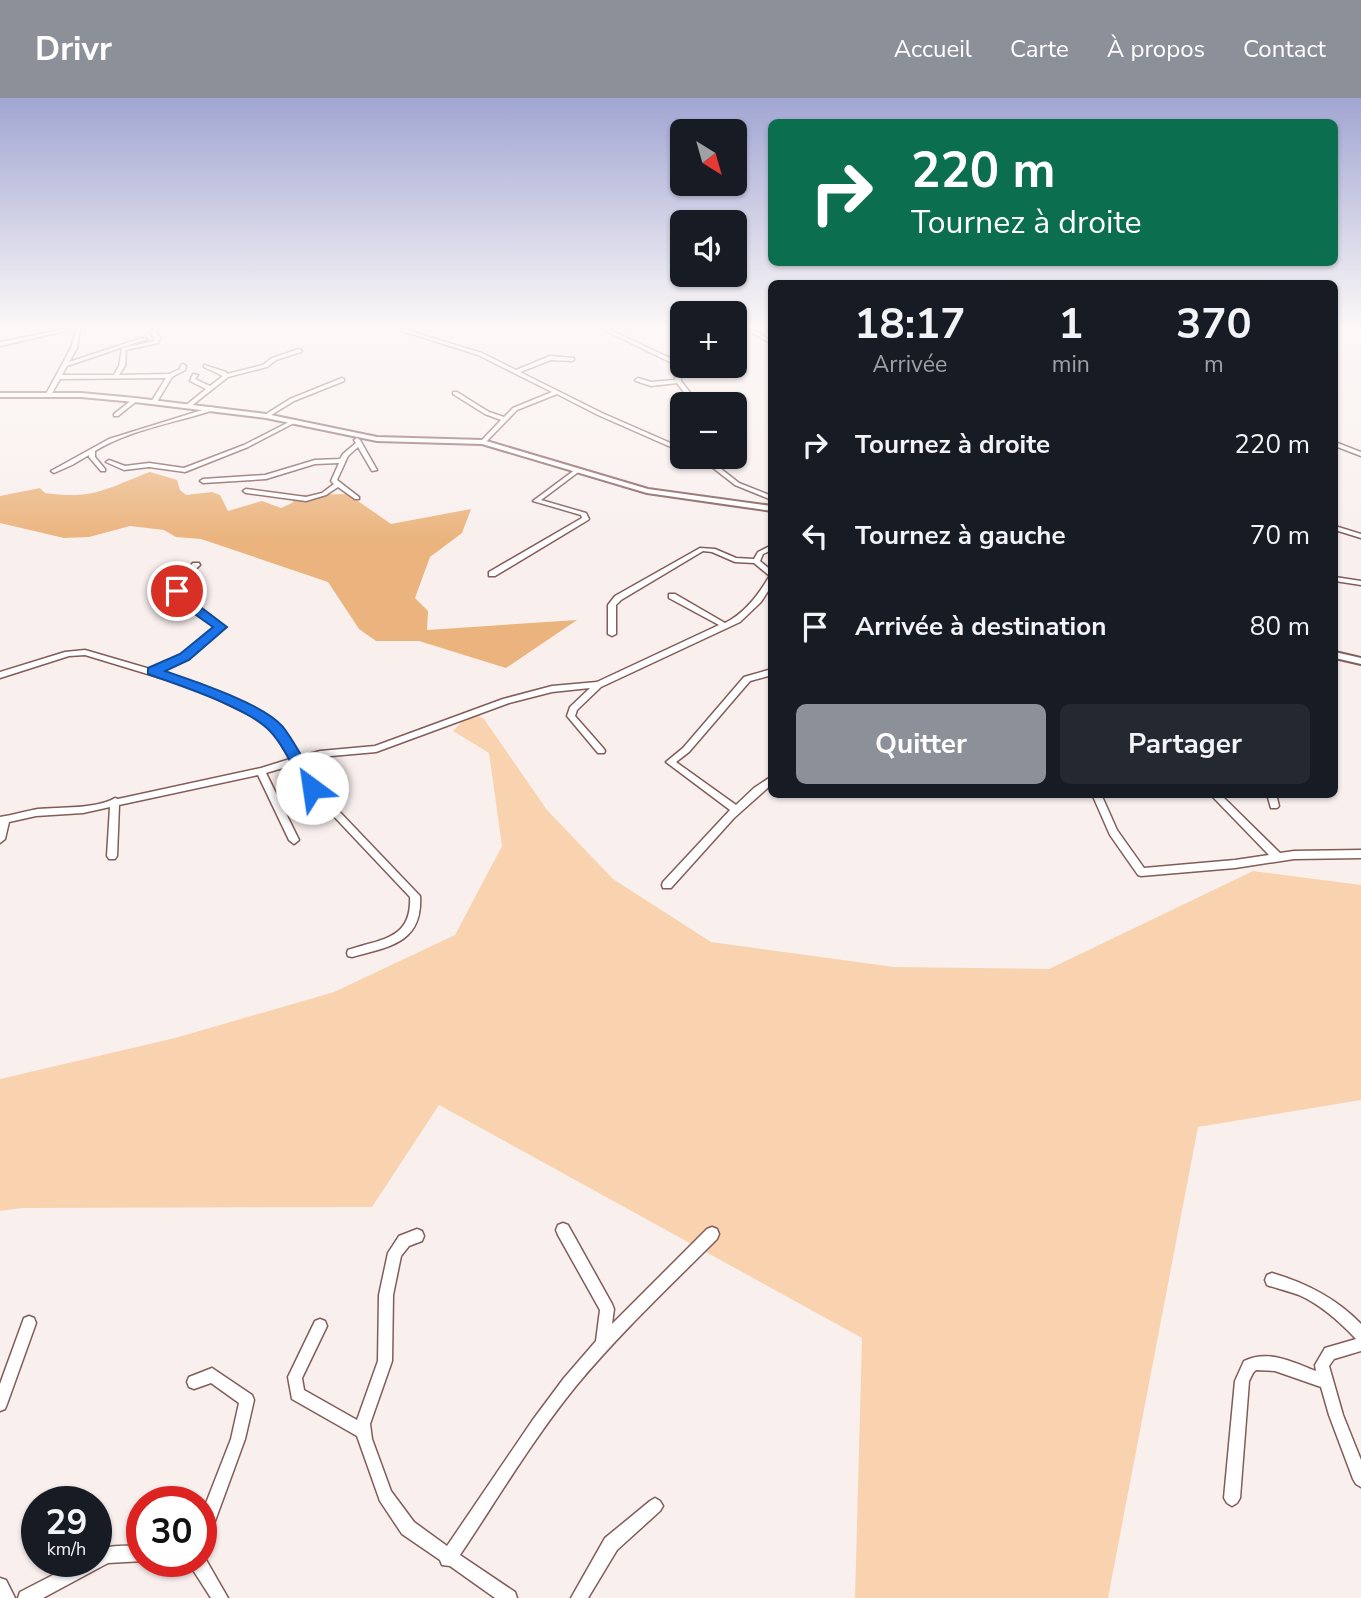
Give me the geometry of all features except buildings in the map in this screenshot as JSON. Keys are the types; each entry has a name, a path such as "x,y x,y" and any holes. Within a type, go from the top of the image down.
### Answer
{"street":[{"path":"121,399 266,416 291,423 391,440 482,442 647,491 768,508"},
{"path":"188,406 196,399"},
{"path":"266,416 294,399"},
{"path":"465,399 487,413 504,419"},
{"path":"482,442 515,409 540,399"},
{"path":"572,399 670,445"},
{"path":"116,415 135,400"},
{"path":"54,471 120,436 212,409"},
{"path":"109,462 124,468 149,465 185,470 246,446 291,423"},
{"path":"356,435 358,444 374,470"},
{"path":"337,485 336,472 352,447 358,444"},
{"path":"1338,445 1361,454"},
{"path":"93,452 92,457 103,470"},
{"path":"203,481 265,477 309,463 343,461"},
{"path":"719,469 737,484 768,496"},
{"path":"492,574 586,519 584,514 536,500 578,470"},
{"path":"246,491 306,499 324,495 337,485"},
{"path":"337,485 356,498"},
{"path":"1338,529 1361,536"},
{"path":"612,634 612,605 618,598 652,580 687,555 706,548 735,560 757,561 768,573"},
{"path":"757,561 760,553 768,549"},
{"path":"153,671 185,657 221,627 181,598 177,591 181,579 196,565"},
{"path":"1338,579 1361,583"},
{"path":"601,751 571,716 573,709 598,685 726,626 758,600 768,584"},
{"path":"671,596 726,626"},
{"path":"0,675 77,652 153,671 197,686 265,719 277,730 312,788 415,896 415,920 409,932 400,938 352,953"},
{"path":"1338,656 1361,661"},
{"path":"735,809 670,762 686,750 747,679 768,672"},
{"path":"0,839 2,821 36,813 83,810 261,771 320,754 376,749 506,701 552,689 598,685"},
{"path":"261,771 294,840"},
{"path":"667,885 700,853 751,792 768,781"},
{"path":"1098,798 1113,832 1141,872 1294,855 1361,854"},
{"path":"1218,798 1278,858"},
{"path":"1272,798 1274,806"},
{"path":"112,856 116,801"},
{"path":"563,1230 607,1309 603,1344"},
{"path":"448,1559 536,1426 603,1344 712,1234"},
{"path":"417,1236 404,1241 395,1253 386,1294 384,1367 363,1431 385,1496 399,1517 448,1559 509,1598"},
{"path":"1272,1280 1295,1286 1328,1302 1361,1334"},
{"path":"0,1404 29,1323"},
{"path":"320,1326 295,1377 297,1394 363,1431"},
{"path":"1361,1344 1326,1357 1322,1365 1325,1381 1361,1479"},
{"path":"1232,1498 1242,1381 1248,1367 1257,1361 1275,1364 1325,1381"},
{"path":"194,1382 212,1375 247,1400 238,1438 217,1494"},
{"path":"579,1598 611,1544 655,1506"},
{"path":"26,1598 66,1577"},
{"path":"207,1577 220,1598"},
{"path":"0,1586 7,1598"}],"shaded area":[{"path":"150,472 177,480 180,490 186,495 212,492 220,495 228,511 262,501 281,508 292,503 297,495 348,494 391,524 471,509 462,533 430,557 415,598 428,611 427,630 577,620 506,668 419,641 376,641 359,629 328,582 201,539 176,537 164,530 130,526 89,537 64,538 0,523 0,496 40,488 45,493 89,494"},
{"path":"471,712 484,719 547,810 613,879 711,942 894,967 1049,969 1253,871 1361,885 1361,1100 1198,1127 1108,1598 855,1598 862,1338 439,1105 372,1207 23,1208 0,1211 0,1079 175,1038 334,992 455,935 502,846 489,753 453,731"}],"route":[{"path":"177,591 181,598 221,627 185,657 153,671 197,686 265,719 289,747 295,762 312,788"}]}
